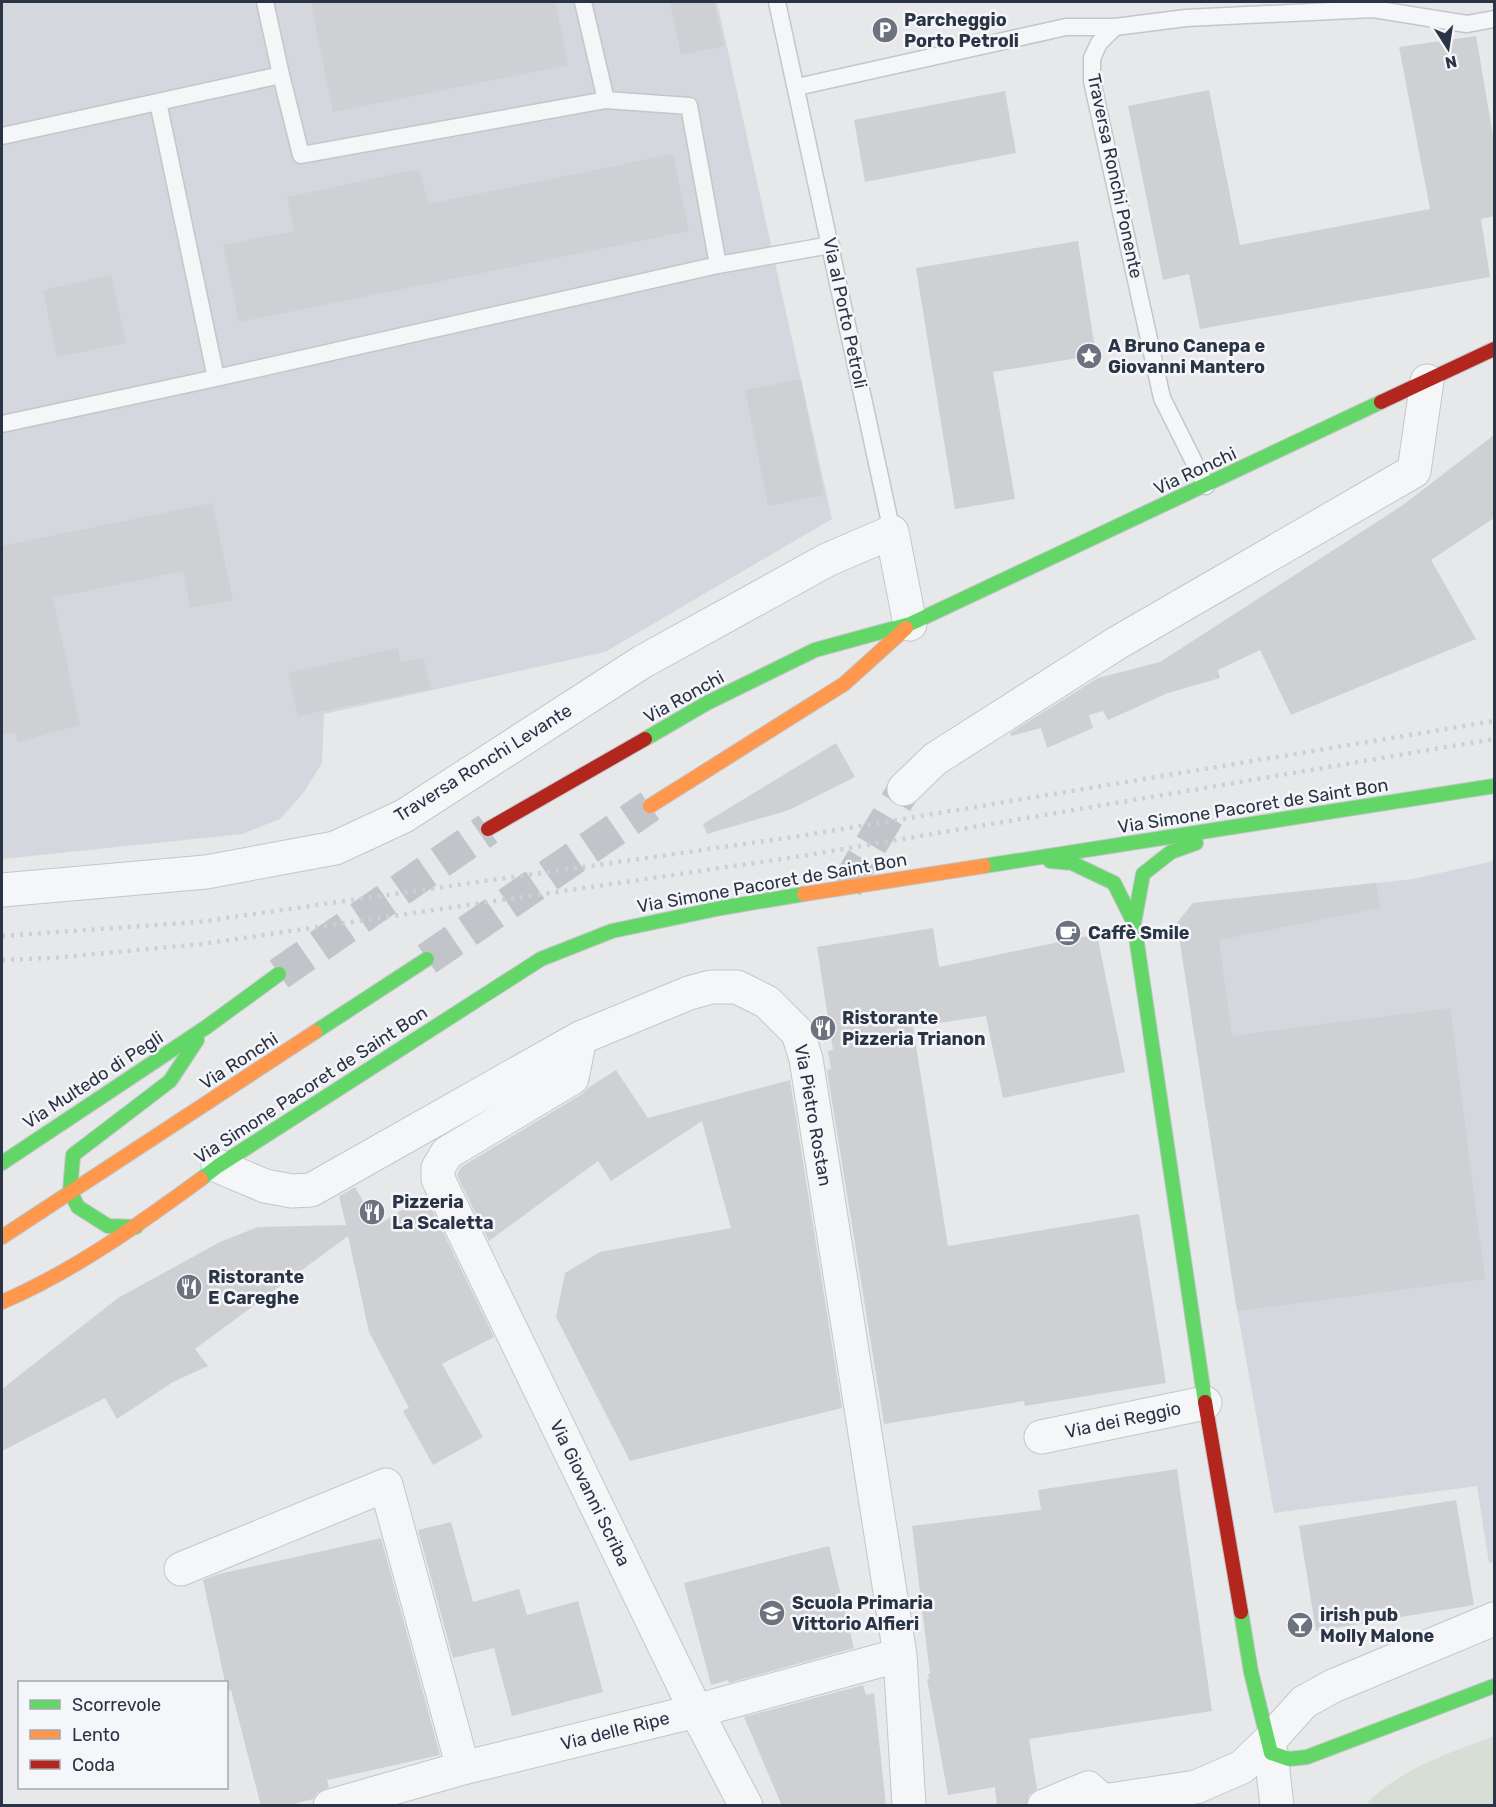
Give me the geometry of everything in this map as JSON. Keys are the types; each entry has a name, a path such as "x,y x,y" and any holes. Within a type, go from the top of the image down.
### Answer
{"main road":[{"name":"Via Ronchi","path":"488,829 707,703 815,650 910,624 1494,349"},
{"name":"Via Ronchi","path":"650,806 844,684 910,624"},
{"name":"Via Simone Pacoret de Saint Bon","path":"136,1227 218,1166 541,959 612,931 721,908 1494,786"},
{"path":"1134,923 1143,874 1171,852 1241,827"},
{"path":"1021,859 1072,863 1114,883 1134,923 1205,1403 1251,1672 1270,1747 1282,1758 1292,1760 1307,1758 1494,1686"},
{"name":"Via Ronchi","path":"70,1191 427,959"},
{"name":"Via Multedo di Pegli","path":"2,1163 206,1028 279,974"},
{"name":"Via Multedo di Pegli","path":"70,1191 73,1155 170,1081 206,1028"},
{"path":"2,1237 70,1191 78,1208 108,1226 136,1227"},
{"path":"2,1302 34,1288 136,1227"}],"street":[{"path":"904,789 935,759 1118,643 1414,471 1427,381"},
{"name":"Via al Porto Petroli","path":"892,532 910,624"},
{"name":"Traversa Ronchi Levante","path":"2,890 206,872 335,848 404,816 642,662 827,560 892,532"},
{"name":"Via Pietro Rostan","path":"218,1166 265,1186 292,1191 310,1190 580,1038 688,993 711,987 737,987 767,1002 798,1033 808,1071 900,1656 909,1806"},
{"name":"Via Giovanni Scriba","path":"580,1038 572,1078 447,1153 438,1168 438,1179 696,1711 746,1806"},
{"name":"Via dei Reggio","path":"1041,1437 1205,1403"},
{"path":"181,1569 386,1485 463,1768"},
{"path":"1044,1806 1088,1788 1103,1801 1196,1787 1242,1767 1270,1747 1304,1702 1333,1686 1494,1619"},
{"name":"Via delle Ripe","path":"330,1806 463,1768 696,1711 900,1656"},
{"path":"1270,1747 1277,1806"}],"lane":[{"path":"265,2 301,155 606,100 689,106 718,265"},
{"path":"583,2 606,100"},
{"name":"Via al Porto Petroli","path":"777,2 892,532"},
{"path":"797,87 1066,27 1115,27 1186,18 1373,9 1467,24 1494,20"},
{"name":"Traversa Ronchi Ponente","path":"1115,27 1099,43 1092,58 1092,81 1162,398 1206,486"},
{"path":"2,136 281,75"},
{"path":"159,102 216,378"},
{"path":"2,424 718,265 831,245"}],"shaded area":[{"path":"2,2 717,2 832,519 605,652 324,714 322,763 304,792 280,819 242,834 2,859"},
{"path":"1494,861 1494,1562 1489,1563 1477,1486 1274,1513 1239,1320 1177,923 1193,903 1413,879"},
{"path":"1494,1736 1494,1805 1365,1805 1394,1781 1425,1763"}],"building":[{"path":"311,2 555,2 568,65 333,112"},
{"path":"670,2 714,2 724,46 681,55"},
{"path":"1476,36 1494,141 1494,216 1481,219 1490,277 1200,329 1189,274 1163,280 1128,106 1209,90 1240,245 1430,209 1399,47"},
{"path":"1005,91 1016,153 865,182 854,120"},
{"path":"673,154 689,231 239,322 223,245 294,231 287,197 419,169 428,204"},
{"path":"1078,241 1096,355 993,372 1015,499 955,509 916,268"},
{"path":"111,275 126,343 57,357 43,290"},
{"path":"801,379 824,495 768,506 745,390"},
{"path":"1494,435 1494,518 1431,560 1476,639 1291,715 1260,650 1218,670 1220,678 1168,693 1108,720 1103,711 1089,715 1093,728 1047,748 1041,728 1011,736 1010,733 1098,678 1160,662 1403,505"},
{"path":"212,503 233,600 190,608 183,571 53,598 80,725 18,742 15,732 2,735 2,546"},
{"path":"398,648 401,662 423,658 431,689 298,716 288,673"},
{"path":"836,743 855,777 789,810 707,834 703,824"},
{"path":"1376,883 1380,908 1219,940 1232,1036 1450,1008 1485,1279 1237,1311 1177,923 1193,903"},
{"path":"933,928 939,967 1097,934 1125,1072 1003,1098 986,1016 913,1027 948,1246 1139,1214 1166,1383 1025,1406 1024,1401 884,1424 827,1070 831,1069 828,1051 833,1050 817,947"},
{"path":"616,1070 648,1118 790,1080 842,1408 630,1461 556,1317 565,1273 600,1252 731,1228 702,1121 611,1181 598,1161 489,1241 457,1175 461,1167 582,1094"},
{"path":"355,1187 377,1226 425,1195 494,1337 442,1364 483,1437 433,1465 403,1411 409,1408 369,1332 348,1236 195,1349 208,1366 173,1382 117,1419 105,1398 2,1451 2,1389 118,1298 220,1242 258,1227 346,1225 339,1196"},
{"path":"1177,1469 1212,1711 1029,1739 1037,1789 1029,1795 1026,1806 997,1806 995,1787 948,1795 927,1679 930,1674 912,1526 1041,1510 1038,1490"},
{"path":"1456,1500 1474,1605 1316,1631 1299,1526"},
{"path":"451,1522 473,1602 519,1589 527,1615 578,1601 603,1692 512,1716 494,1648 453,1658 418,1530"},
{"path":"381,1538 440,1755 327,1780 329,1787 317,1793 313,1799 286,1806 261,1806 231,1690 228,1691 228,1681 225,1681 203,1580 219,1574"},
{"name":"Scuola Primaria Vittorio Alfieri","path":"829,1546 854,1648 729,1683 728,1680 711,1685 684,1583"},
{"path":"863,1685 866,1695 874,1693 886,1806 782,1806 744,1717"}],"tunnel":[{"path":"846,887 904,789"},
{"path":"427,959 650,806"},
{"path":"279,974 488,829"}],"railway":[{"path":"2,936 198,922 800,836 1494,721"},
{"path":"2,960 52,958 202,944 802,856 1494,739"}],"traffic: fast":[{"path":"645,739 707,703 815,650 910,624 1381,402"},
{"path":"984,866 1494,786"},
{"path":"1134,923 1143,874 1171,852 1196,843"},
{"path":"1050,861 1072,863 1114,883 1134,923 1205,1402"},
{"path":"201,1179 541,959 612,931 721,908 804,894"},
{"path":"315,1032 427,959"},
{"path":"2,1163 205,1028 279,974"},
{"path":"136,1227 108,1226 78,1207 70,1191 73,1155 170,1081 197,1040"},
{"path":"1241,1612 1251,1672 1271,1753"},
{"path":"1271,1753 1289,1759 1307,1757 1494,1686"}],"traffic: slow":[{"path":"650,806 844,684 906,628"},
{"path":"804,894 984,866"},
{"path":"2,1237 315,1032"},
{"path":"2,1302 80,1262 201,1179"}],"traffic: jam":[{"path":"1381,402 1494,349"},
{"path":"488,829 645,739"},
{"path":"1205,1402 1241,1612"}],"place":[{"name":"Parcheggio Porto Petroli","path":"885,30"},
{"name":"A Bruno Canepa e Giovanni Mantero","path":"1089,356"},
{"name":"Caffè Smile","path":"1068,933"},
{"name":"Ristorante Pizzeria Trianon","path":"823,1028"},
{"name":"Pizzeria La Scaletta","path":"372,1212"},
{"name":"Ristorante E Careghe","path":"189,1287"},
{"name":"Scuola Primaria Vittorio Alfieri","path":"772,1613"},
{"name":"irish pub Molly Malone","path":"1300,1625"}]}
